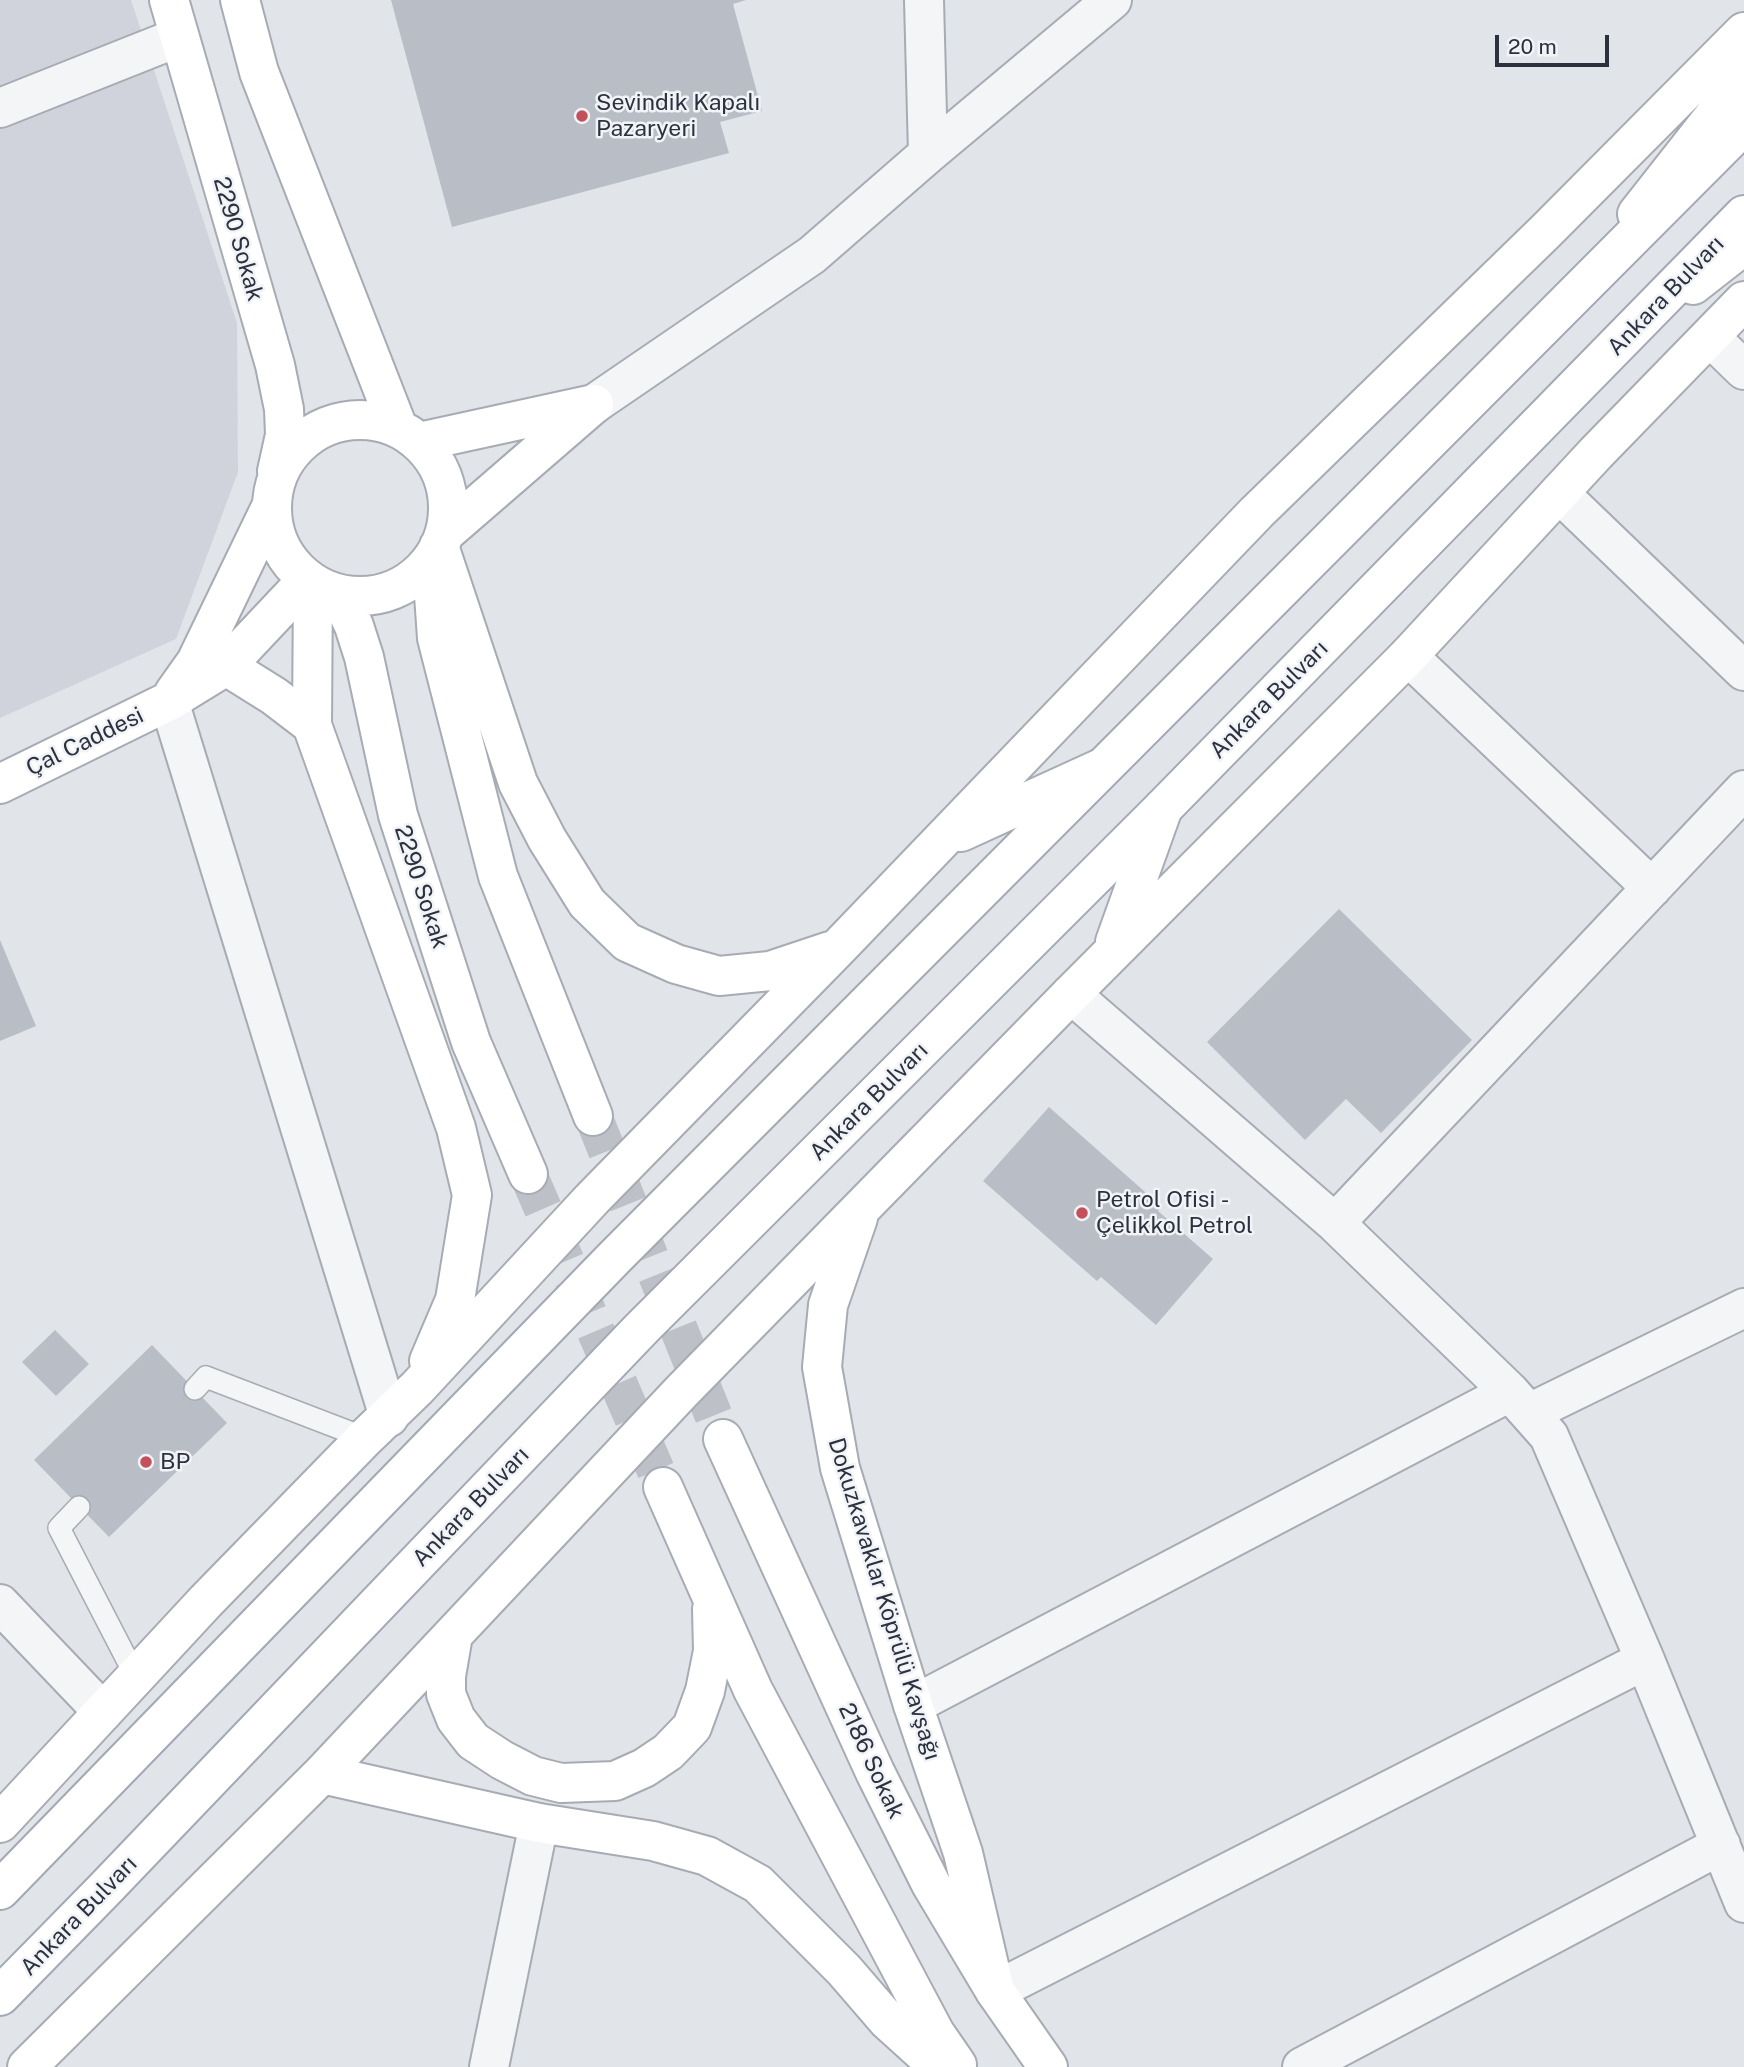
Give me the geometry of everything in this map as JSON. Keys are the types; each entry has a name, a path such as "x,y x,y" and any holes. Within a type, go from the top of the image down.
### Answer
{"main road":[{"name":"2290 Sokak","path":"169,0 275,365 284,409 285,435 272,495 276,538 291,564 320,585 354,626 364,657 398,815 471,1042 528,1174"},
{"path":"240,0 259,72 409,435 435,461 445,483 448,508 440,544 434,595 438,638 498,876 593,1116"},
{"path":"0,1823 135,1678 417,1388 592,1199 943,840 1257,512 1546,231 1744,32"},
{"path":"1557,314 1744,78"},
{"path":"0,1890 606,1267 1099,769 1744,125"},
{"name":"Ankara Bulvarı","path":"0,1996 642,1328 1163,808 1744,215"},
{"path":"1615,348 1744,245"},
{"path":"27,2067 322,1774 682,1391 1110,954 1408,656 1559,493 1744,301"},
{"path":"169,701 196,662 288,454 310,433 339,421 369,419 409,435 594,404"},
{"path":"417,1388 455,1300 472,1195 456,1128 312,725 320,585 368,596 395,589 419,574 440,544 594,404"},
{"path":"440,544 518,783 547,839 587,903 627,942 676,964 719,976 770,971 838,948"},
{"name":"Çal Caddesi","path":"0,784 169,701 226,666 320,585"},
{"path":"226,666 274,696 312,725"},
{"path":"943,840 1099,769"},
{"path":"1110,954 1163,808"},
{"name":"Dokuzkavaklar Köprülü Kavşağı","path":"862,1206 828,1304 822,1367 840,1468 913,1705 963,1853 995,1991"},
{"name":"2186 Sokak","path":"723,1438 875,1772 931,1884 995,1991 1048,2067"},
{"path":"663,1487 753,1690 935,2033 959,2067"},
{"path":"453,1635 446,1676 446,1694 456,1718 473,1741 533,1776 561,1783 615,1781 644,1768 668,1752 692,1727 705,1691 713,1651 711,1593"},
{"path":"322,1774 539,1822 653,1841 707,1856 758,1884 844,1970 888,2021 939,2067"}],"street":[{"path":"924,0 928,154"},
{"path":"594,404 812,255 1112,0"},
{"path":"0,108 179,37"},
{"path":"1710,337 1744,370"},
{"path":"1559,493 1744,671"},
{"path":"1408,656 1652,888"},
{"path":"169,701 377,1427"},
{"path":"1335,1223 1744,790"},
{"path":"1071,994 1335,1223 1520,1403 1549,1436 1645,1660 1744,1903"},
{"path":"913,1705 1520,1403 1744,1308"},
{"path":"0,1604 103,1712"},
{"path":"995,1991 1645,1660"},
{"path":"489,2067 539,1822"},
{"path":"1302,2067 1721,1845"}],"lane":[{"path":"195,1389 206,1377 377,1427"},
{"path":"79,1507 59,1528 135,1678"}],"shaded area":[{"path":"0,0 131,0 237,323 238,472 176,639 0,718"}],"building":[{"name":"Sevindik Kapalı Pazaryeri","path":"391,0 746,0 733,4 762,111 720,122 729,153 452,227"},
{"path":"1339,909 1472,1040 1381,1133 1346,1099 1305,1140 1207,1042"},
{"path":"0,940 36,1026 0,1041"},
{"path":"1049,1107 1162,1207 1158,1211 1213,1259 1156,1325 1101,1277 1097,1281 983,1181"},
{"path":"55,1330 89,1364 56,1396 22,1362"},
{"path":"152,1345 227,1423 109,1537 34,1460"}],"tunnel":[{"path":"593,1116 723,1439"},
{"path":"528,1174 663,1487"}],"place":[{"name":"Sevindik Kapalı Pazaryeri","path":"582,116"},
{"name":"Petrol Ofisi - Çelikkol Petrol","path":"1082,1213"},
{"name":"BP","path":"146,1462"}]}
